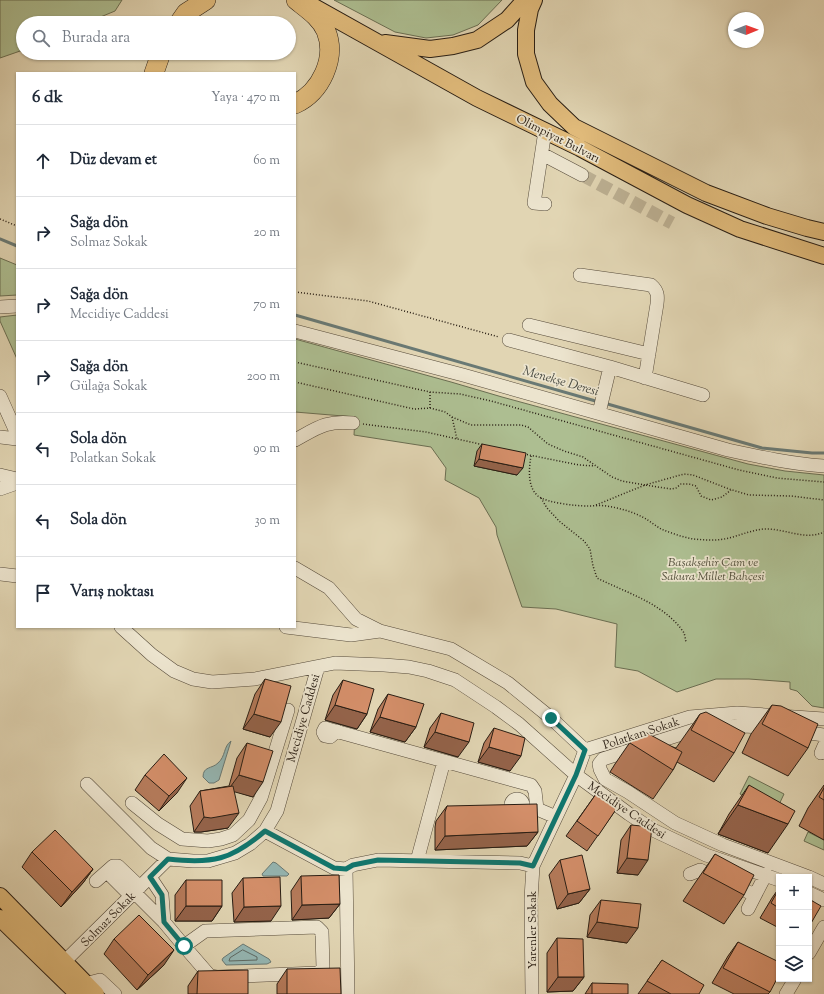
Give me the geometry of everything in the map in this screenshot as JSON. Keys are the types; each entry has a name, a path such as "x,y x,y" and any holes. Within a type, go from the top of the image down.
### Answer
{"highway":[{"path":"185,16 206,0"},
{"path":"296,0 317,17 326,30 329,45 328,59 324,75 316,88 296,103"},
{"path":"154,72 159,60"}],"main road":[{"name":"Olimpiyat Bulvarı","path":"302,0 477,98 545,131 713,218 740,229 824,256"},
{"path":"375,41 430,49 453,46 477,40 507,20 525,0"},
{"path":"534,0 530,9 526,30 526,54 534,82 550,104 574,127 706,193 766,216 824,232"},
{"path":"0,896 64,962 87,991"},
{"path":"0,918 87,991"}],"street":[{"path":"545,131 534,203 545,204"},
{"path":"542,154 582,175"},
{"path":"580,275 651,285 655,289 658,296 645,378"},
{"path":"0,307 16,306"},
{"path":"529,325 648,354"},
{"path":"296,331 463,375 728,450 771,459 824,466"},
{"path":"509,340 610,367 703,395"},
{"path":"599,414 610,367"},
{"path":"1,399 16,432"},
{"path":"296,439 325,424 338,421 353,423"},
{"path":"0,437 16,440"},
{"path":"0,475 16,479"},
{"path":"0,489 16,483"},
{"path":"265,831 334,868 346,869 353,865 378,860 520,863 533,866 576,775 585,750 551,718 508,683 451,649 380,631 356,619 330,588 296,570"},
{"path":"0,574 16,576"},
{"path":"123,628 152,655 174,671 193,679 212,682 255,679 318,667"},
{"path":"294,628 351,635 380,631"},
{"name":"Mecidiye Caddesi","path":"87,784 151,848 168,859 193,861 219,859 235,853 250,844 265,831 277,811 318,667 335,663 409,667 428,671 455,680 472,690 518,724 576,775 653,830 706,855 776,879"},
{"path":"132,803 158,824 182,838 208,841 233,835 249,820 261,798 288,710"},
{"name":"Polatkan Sokak","path":"585,750 690,717 737,713 824,719"},
{"path":"801,874 723,845 675,824 628,792 605,779 600,769 600,764 603,759 694,730 722,727 767,727 824,735"},
{"path":"338,731 531,785 535,791 537,809 556,817"},
{"path":"276,746 293,753"},
{"path":"417,861 444,761"},
{"path":"497,808 512,808"},
{"path":"431,810 446,810"},
{"name":"Solmaz Sokak","path":"64,962 168,859"},
{"path":"96,881 113,866 118,866 135,892 164,922 184,946 210,976 318,973 323,968 322,932 317,927 205,931 184,946"},
{"name":"Yarenler Sokak","path":"532,994 531,899 533,866"},
{"path":"346,869 348,994"},
{"path":"690,874 700,870 755,895"},
{"path":"748,909 766,874"},
{"path":"150,877 162,895 164,922"},
{"path":"812,878 824,884"},
{"path":"812,894 824,900"},
{"path":"812,948 824,927"},
{"path":"87,991 100,980 115,994"},
{"path":"786,994 793,982"}],"path":[{"path":"0,219 16,226"},
{"path":"296,292 368,300 509,340"},
{"path":"296,362 430,392 460,394 491,401 739,470 777,478 824,482"},
{"path":"296,382 414,409 430,408 445,412 452,418 471,424 521,425 528,427 548,444 583,457 617,479 671,489 676,488 681,484 689,484 696,486 701,496 711,500 722,497 731,490"},
{"path":"430,392 430,408"},
{"path":"452,418 457,439"},
{"path":"353,423 426,432 486,446"},
{"path":"523,454 579,465 597,466"},
{"path":"531,456 529,465 531,485 547,508 584,541 590,549 593,566 598,578 637,596 660,609 684,631 686,642"},
{"path":"595,505 645,484 684,474 693,475 731,490 749,495 791,496 824,500"},
{"path":"541,498 562,503 588,506 605,505 629,511 647,519 660,528 692,539 709,540 728,538 749,531 764,529 807,535 824,532"}],"green space":[{"path":"0,0 122,0 115,11 103,16 16,16 16,52 0,58"},
{"path":"334,0 502,0 478,25 453,35 426,38 395,32"},
{"path":"0,258 16,265 16,295 0,296"},
{"path":"16,315 16,357 0,321 0,317"},
{"name":"Başakşehir Çam ve Sakura Millet Bahçesi","path":"296,339 748,464 785,471 824,475 824,708 812,706 797,691 790,689 790,682 749,679 716,679 677,692 638,671 615,667 617,624 556,609 522,607 497,535 496,527 479,498 445,480 446,468 431,447 354,435 355,417 296,412"},
{"path":"749,776 784,794 775,813 740,794"},
{"path":"808,832 824,840 824,850 804,841"}],"water":[{"path":"231,741 219,780 214,783 209,783 203,777 204,771 216,765 221,760 228,743"},
{"path":"273,862 289,874 287,876 263,876 262,874"},
{"path":"243,944 269,959 271,962 267,964 226,965 222,960 223,958"}],"building":[{"path":"482,444 526,453 523,468 479,459"},
{"path":"265,679 291,686 281,722 254,714"},
{"path":"343,680 374,689 367,714 335,705"},
{"path":"388,694 424,704 416,727 380,717"},
{"path":"772,705 781,706 818,724 808,748 762,724"},
{"path":"706,712 745,733 734,753 691,730 700,714"},
{"path":"441,713 474,723 469,742 435,732"},
{"path":"494,728 525,738 521,756 489,747"},
{"path":"645,732 682,752 673,770 630,743 635,735"},
{"path":"247,743 273,751 263,782 239,775"},
{"path":"164,754 187,778 169,796 145,775"},
{"path":"749,785 795,811 788,824 738,805"},
{"path":"233,786 239,813 211,818 204,817 200,791"},
{"path":"824,788 824,800 819,797"},
{"path":"596,794 617,808 598,836 577,821"},
{"path":"537,804 538,832 445,836 445,812 447,806"},
{"path":"631,825 652,827 648,860 627,858"},
{"path":"55,830 93,869 72,892 32,852"},
{"path":"715,854 754,875 744,895 703,873"},
{"path":"582,855 590,889 568,894 560,860"},
{"path":"339,875 340,904 302,905 301,876"},
{"path":"280,877 281,906 244,907 243,878"},
{"path":"186,880 222,880 222,906 186,906"},
{"path":"776,894 776,906 771,903"},
{"path":"601,900 641,904 638,928 597,922"},
{"path":"812,901 821,906 812,922"},
{"path":"139,915 174,950 148,975 114,939"},
{"path":"557,938 583,939 584,977 558,977"},
{"path":"738,942 776,961 776,981 770,992 723,968"},
{"path":"662,960 704,985 699,994 671,994 647,981"},
{"path":"340,968 341,994 287,994 287,969"},
{"path":"248,970 248,994 197,994 198,971"},
{"path":"592,983 628,984 628,994 592,994"}],"waterway":[{"name":"Menekşe Deresi","path":"0,239 16,246"},
{"name":"Menekşe Deresi","path":"296,315 599,402"},
{"name":"Menekşe Deresi","path":"604,403 762,448 824,453"}],"tunnel":[{"path":"582,175 672,223"}],"route":[{"path":"184,946 164,922 162,895 150,877 168,859 193,861 219,859 235,853 250,844 265,831 334,868 346,869 360,863 378,860 520,863 533,866 576,775 585,750 551,718"}]}
